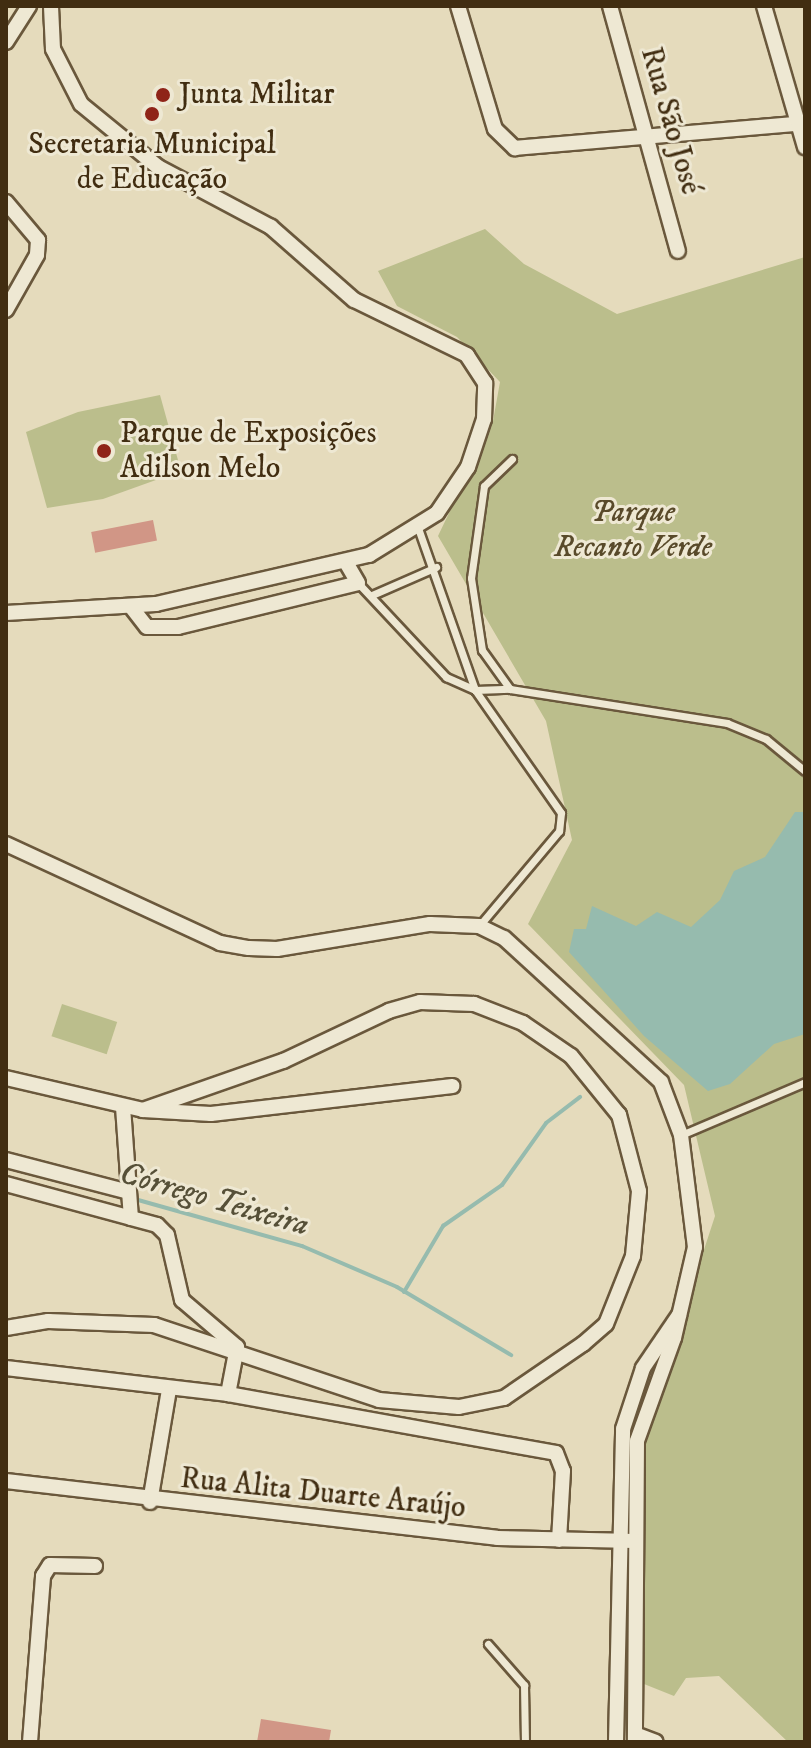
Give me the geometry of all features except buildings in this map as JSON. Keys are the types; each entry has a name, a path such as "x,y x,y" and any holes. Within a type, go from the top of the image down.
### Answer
{"street":[{"path":"6,42 29,6"},
{"path":"6,613 132,608 346,562 418,528 437,513 468,467 484,419 480,366 354,300 271,227 123,142 81,104 53,49 51,6"},
{"path":"458,6 502,140 515,148 802,124"},
{"name":"Rua São José","path":"610,6 650,138 678,251"},
{"path":"764,6 802,124 805,147"},
{"path":"6,202 38,240 37,255 6,310"},
{"path":"132,608 147,627 226,617 358,583 346,562"},
{"path":"253,582 260,609"},
{"path":"220,588 226,617"},
{"path":"6,845 220,943 249,948 277,949 430,924 479,926 504,938 641,1060 661,1082 681,1135 695,1233 679,1315 637,1441 635,1738 656,1742"},
{"path":"6,1328 117,1319 407,1405 459,1407 504,1398 546,1375 606,1324 633,1256 639,1191 627,1133 604,1093 571,1056 523,1023 448,1000 389,1011 283,1061 143,1110"},
{"path":"6,1078 123,1107 244,1114 452,1086"},
{"path":"123,1107 125,1191 131,1218"},
{"path":"6,1160 125,1191"},
{"path":"6,1184 157,1225 172,1246 182,1300 234,1342 238,1353 228,1394"},
{"path":"616,1742 619,1457 630,1399 662,1333 679,1315"},
{"path":"6,1368 169,1390 228,1394 556,1453 563,1471 559,1540"},
{"path":"150,1502 169,1390"},
{"name":"Rua Alita Duarte Araújo","path":"6,1481 150,1502 559,1540 635,1541"},
{"path":"30,1742 43,1576 50,1565 95,1566"}],"lane":[{"path":"510,689 482,650 471,578 484,486 512,459"},
{"path":"418,528 436,567 475,690 561,813 559,831 479,926"},
{"path":"372,595 436,567"},
{"path":"358,583 446,677 475,690 510,689 727,723 766,739 805,771"},
{"path":"681,1135 805,1082"},
{"path":"488,1644 524,1685 525,1742"}],"green space":[{"name":"Parque Recanto Verde","path":"485,229 524,264 617,314 805,257 805,1742 788,1742 719,1676 686,1678 674,1696 639,1682 638,1452 715,1216 684,1085 528,924 572,840 546,721 438,536 493,421 500,382 457,337 397,306 378,271"},
{"name":"Parque de Exposições Adilson Melo","path":"160,395 181,471 103,499 47,508 26,432 78,412"},
{"path":"62,1004 117,1022 107,1054 51,1036"}],"water":[{"path":"795,812 805,812 805,1034 774,1044 730,1084 708,1091 644,1036 569,952 574,929 586,929 592,906 636,926 657,912 691,927 720,900 734,871 765,857"}],"waterway":[{"name":"Córrego Teixeira","path":"404,1292 443,1226 502,1185 546,1123 580,1097"},
{"name":"Córrego Teixeira","path":"131,1198 302,1246 397,1287 511,1355"}],"place":[{"name":"Junta Militar","path":"163,95"},
{"name":"Secretaria Municipal de Educação","path":"152,114"},
{"name":"Parque de Exposições Adilson Melo","path":"104,451"}]}
